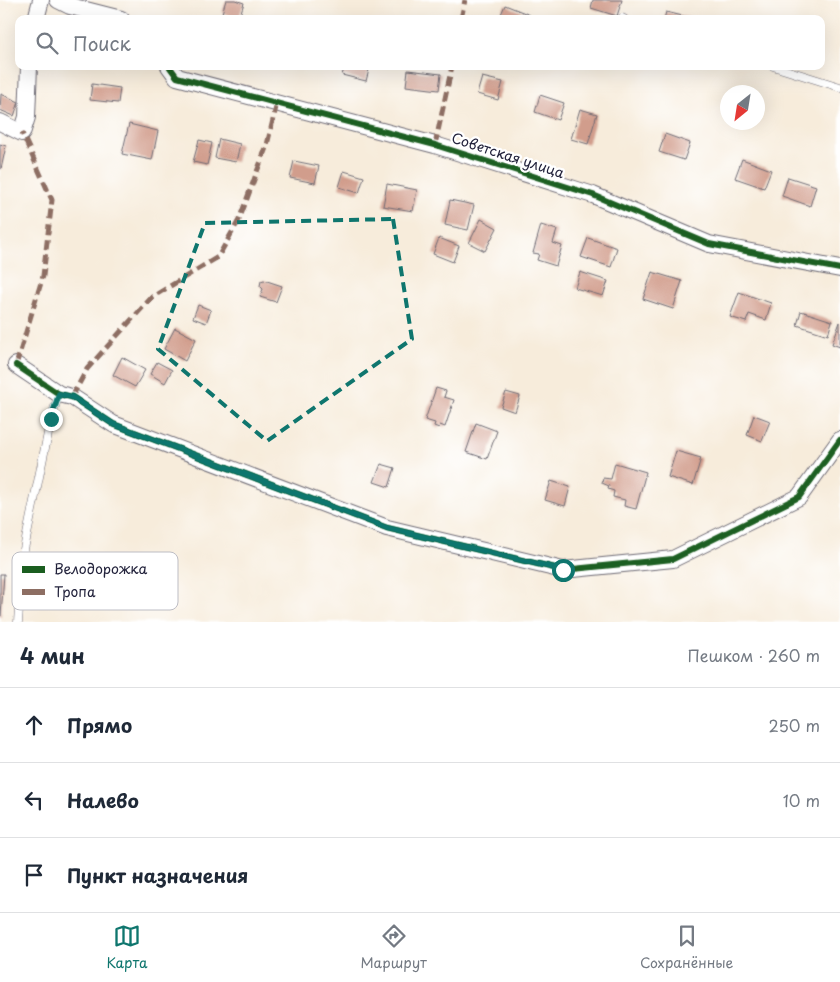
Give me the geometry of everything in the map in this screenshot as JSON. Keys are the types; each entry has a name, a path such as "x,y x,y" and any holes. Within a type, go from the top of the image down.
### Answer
{"street":[{"path":"37,15 41,0"},
{"path":"58,0 70,6 105,15"},
{"path":"0,122 22,133 27,117 29,70"},
{"name":"Советская улица","path":"173,70 177,76 435,145 593,194 709,244 840,269"},
{"path":"16,365 59,394 72,397 113,424 387,528 563,570 673,559 799,497 840,440"}],"lane":[{"path":"786,70 840,87"},
{"path":"23,552 51,419 59,394"}],"highlighted area":[{"path":"393,219 412,339 267,441 158,349 205,223"}],"building":[{"path":"226,0 244,3 240,15 222,13"},
{"path":"593,0 622,0 617,15 591,8"},
{"path":"505,5 530,15 501,15"},
{"path":"666,12 678,15 665,15"},
{"path":"344,70 369,70 366,81 342,75"},
{"path":"408,70 441,74 439,90 406,86"},
{"path":"482,77 503,82 498,100 477,94"},
{"path":"92,84 120,88 118,103 90,100"},
{"path":"1,94 19,102 14,116 0,110"},
{"path":"540,95 564,103 558,120 535,112"},
{"path":"580,109 597,114 588,144 571,139"},
{"path":"129,124 158,131 152,160 122,154"},
{"path":"665,134 690,143 684,160 659,152"},
{"path":"219,139 240,144 236,162 215,158"},
{"path":"199,140 212,143 207,165 193,162"},
{"path":"0,144 6,146 1,169 0,169"},
{"path":"742,159 771,170 764,188 735,178"},
{"path":"294,161 319,166 315,183 290,178"},
{"path":"344,171 364,177 359,193 339,187"},
{"path":"788,177 816,186 810,206 782,196"},
{"path":"387,184 417,190 413,211 383,206"},
{"path":"450,200 474,205 468,230 445,225"},
{"path":"481,219 497,228 485,251 469,243"},
{"path":"541,225 557,230 553,243 562,246 556,266 537,260 539,254 533,253"},
{"path":"439,238 459,246 453,262 433,254"},
{"path":"588,238 617,248 611,267 581,257"},
{"path":"580,272 608,281 603,296 575,288"},
{"path":"652,272 682,281 673,309 643,299"},
{"path":"264,280 282,286 276,302 260,297 263,289 260,286 261,281"},
{"path":"739,292 771,303 766,320 749,314 746,322 730,317"},
{"path":"198,305 211,310 206,323 193,318"},
{"path":"801,311 832,321 828,335 797,325"},
{"path":"840,322 840,347 832,344"},
{"path":"175,328 196,339 185,361 164,349"},
{"path":"122,357 145,370 135,387 113,375"},
{"path":"157,362 172,370 165,383 150,374"},
{"path":"436,388 446,391 444,397 454,400 445,427 440,425 439,428 434,426 435,423 425,420"},
{"path":"506,392 520,396 515,412 501,407"},
{"path":"754,415 770,421 762,441 747,435"},
{"path":"476,423 497,431 487,459 466,452"},
{"path":"676,451 701,458 693,485 668,477"},
{"path":"615,463 646,472 636,509 624,506 625,500 613,497 614,491 608,489 609,486 602,483 603,478 611,479"},
{"path":"381,464 395,468 389,487 374,482"},
{"path":"551,481 570,487 565,506 545,500"},
{"path":"0,574 4,574 1,616 0,616"}],"marked path":[{"path":"462,15 465,0"},
{"path":"435,145 451,70"},
{"path":"72,397 87,369 152,297 218,257 239,220 267,145 277,103"},
{"path":"16,365 43,276 52,200 22,133"}],"cycle path":[{"path":"172,70 177,77 435,145 593,195 709,244 840,269"},
{"path":"16,365 59,394 72,397 113,424 387,528 563,570 673,559 799,497 840,440"}],"route":[{"path":"51,419 59,394 72,397 113,424 387,528 563,570"}]}
